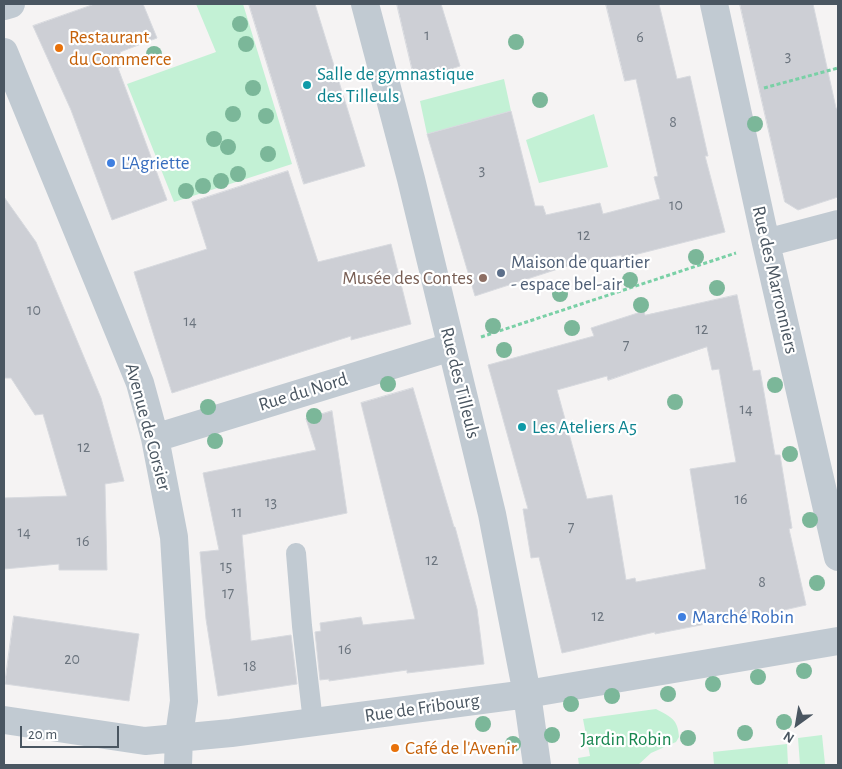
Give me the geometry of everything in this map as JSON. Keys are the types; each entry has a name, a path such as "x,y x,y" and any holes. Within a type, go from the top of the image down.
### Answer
{"street":[{"path":"4,6 11,4"},
{"name":"Rue des Tilleuls","path":"365,4 461,344 527,694 537,765"},
{"name":"Rue des Marronniers","path":"714,4 766,243 838,556"},
{"name":"Avenue de Corsier","path":"4,52 140,383 155,438 174,538 184,701 179,736 178,765"},
{"path":"766,243 838,224"},
{"name":"Rue du Nord","path":"155,438 461,344"},
{"name":"Rue de Fribourg","path":"4,720 145,741 179,736 231,733 527,694 838,641"}],"lane":[{"path":"296,553 313,722"}],"path":[{"path":"756,90 838,68"},
{"path":"461,344 737,252"}],"green space":[{"path":"196,4 243,4 292,164 174,202 127,84 216,52"},
{"path":"504,79 511,111 427,134 420,101"},
{"path":"594,114 608,167 539,183 526,140"},
{"name":"Jardin Robin","path":"656,709 675,722 679,737 676,742 651,753 638,765 579,765 578,758 590,756 583,719"},
{"path":"822,735 825,764 800,765 798,738"},
{"path":"787,744 788,765 714,765 713,752"}],"building":[{"path":"95,4 143,4 157,38 120,52 125,65 118,68 167,200 112,220 71,110 33,26"},
{"name":"Salle de gymnastique des Tilleuls","path":"249,4 315,4 365,166 304,184"},
{"path":"397,4 441,4 460,66 415,81"},
{"path":"606,4 659,4 677,79 690,76 708,156 705,156 725,232 622,258 621,255 564,267 475,296 427,134 511,111 535,206 543,206 546,215 600,203 603,214 660,199 654,177 658,176 636,79 625,81"},
{"path":"740,4 813,4 836,108 838,109 838,197 798,210 785,202"},
{"path":"288,171 318,262 391,244 411,324 351,340 351,336 172,393 134,272 207,249 192,202"},
{"path":"4,197 36,242 101,398 124,481 105,484 107,570 59,570 59,564 4,569 4,498 67,496 43,414 35,415 11,378 4,378"},
{"path":"737,295 753,371 760,370 775,455 780,455 792,528 789,529 806,605 732,622 731,619 655,634 655,632 562,653 539,557 531,558 523,509 528,509 488,365 594,336 591,328 644,311 645,315","holes":["707,347 712,370 719,369 736,462 690,469 706,569 636,582 635,578 626,580 612,495 587,499 557,390 607,376 608,380"]},
{"path":"413,388 455,527 477,609 484,664 407,673 407,670 329,681 329,679 320,680 315,632 321,631 320,623 361,617 363,625 415,619 361,403"},
{"path":"332,411 347,513 242,535 251,641 291,635 297,684 218,696 206,619 200,552 219,550 203,473 316,450 306,419"},
{"path":"14,616 139,634 129,701 5,684"}],"place":[{"name":"Restaurant du Commerce","path":"59,48"},
{"name":"Salle de gymnastique des Tilleuls","path":"307,85"},
{"name":"L'Agriette","path":"111,163"},
{"name":"Maison de quartier - espace bel-air","path":"501,273"},
{"name":"Musée des Contes","path":"483,278"},
{"name":"Les Ateliers A5","path":"522,427"},
{"name":"Marché Robin","path":"682,617"},
{"name":"Café de l'Avenir","path":"395,748"}]}
